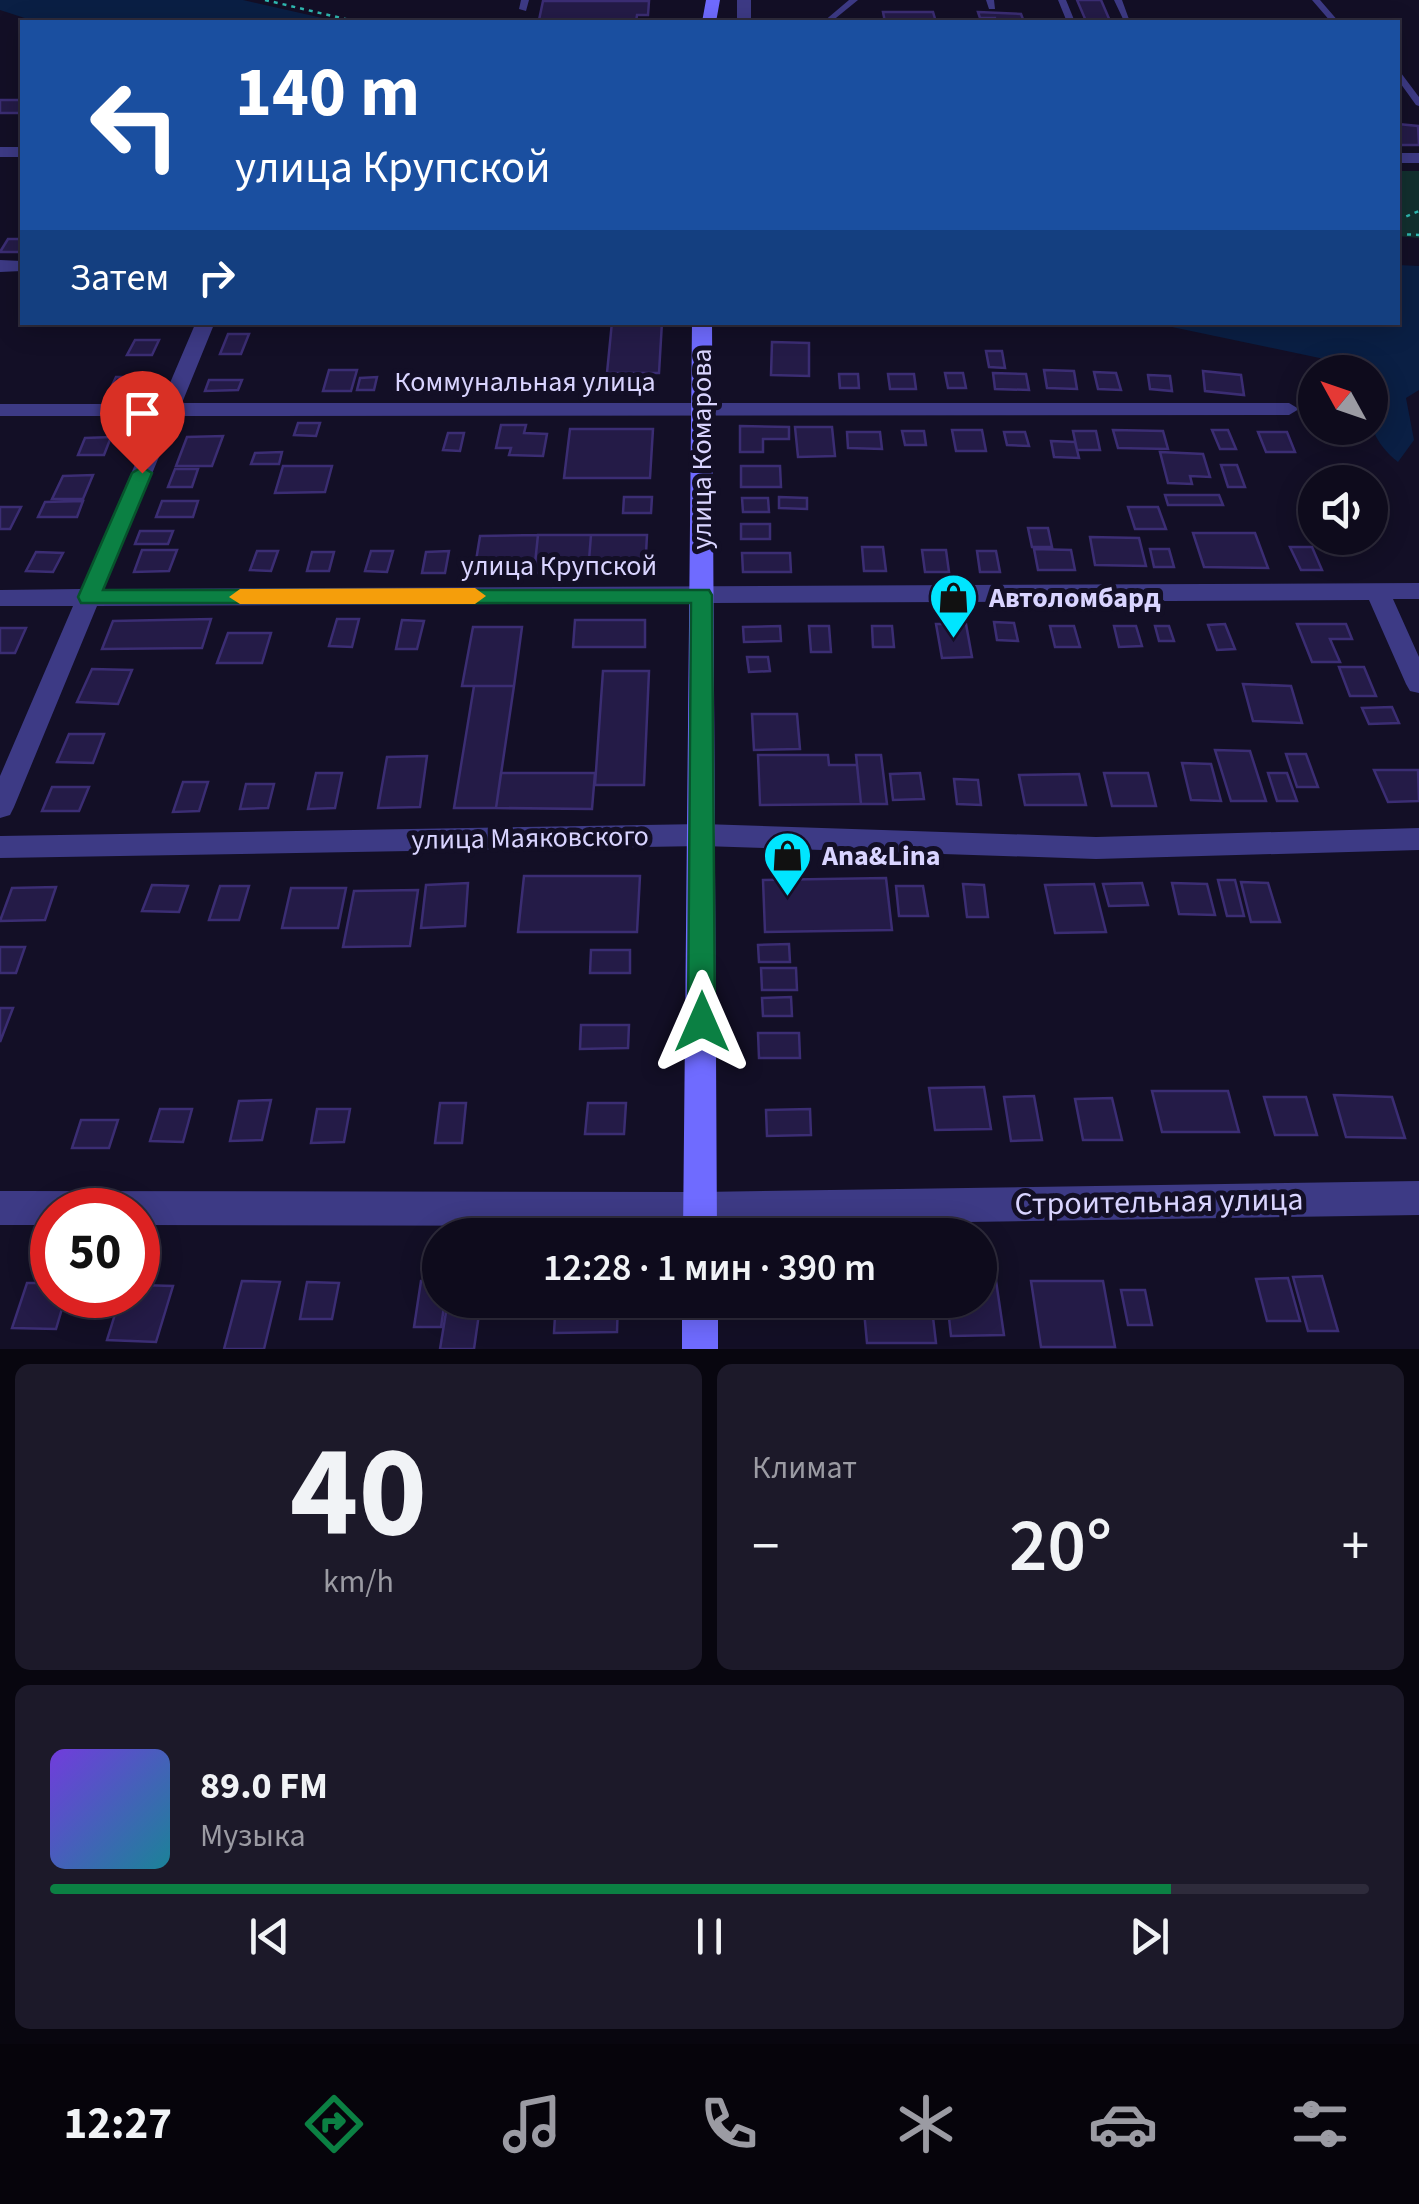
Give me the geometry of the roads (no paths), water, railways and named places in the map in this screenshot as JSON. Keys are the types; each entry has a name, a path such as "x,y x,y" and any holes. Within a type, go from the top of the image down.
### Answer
{"main road":[{"name":"улица Комарова","path":"700,1218 702,325"},
{"path":"700,1318 700,1349"}],"street":[{"path":"0,807 205,325"},
{"name":"Коммунальная улица","path":"0,410 1289,409"},
{"path":"1376,591 1419,684"},
{"name":"улица Крупской","path":"0,598 1419,591"},
{"name":"улица Маяковского","path":"0,847 703,835 1096,848 1419,839"},
{"name":"Строительная улица","path":"820,1218 1419,1198"},
{"name":"Строительная улица","path":"0,1208 500,1218"}],"lane":[{"path":"829,20 854,0"},
{"path":"1316,0 1333,20"},
{"path":"1400,74 1414,74"},
{"path":"1400,77 1419,104"}],"water":[{"path":"0,0 243,0 331,20 31,20 0,10"},
{"path":"1400,265 1419,266 1419,390 1406,398 1414,440 1398,462 1381,445 1388,445 1388,355 1305,355 1163,325 1400,325"}],"place":[{"name":"Автоломбард","path":"954,640"},
{"name":"Ana&Lina","path":"787,898"}]}
